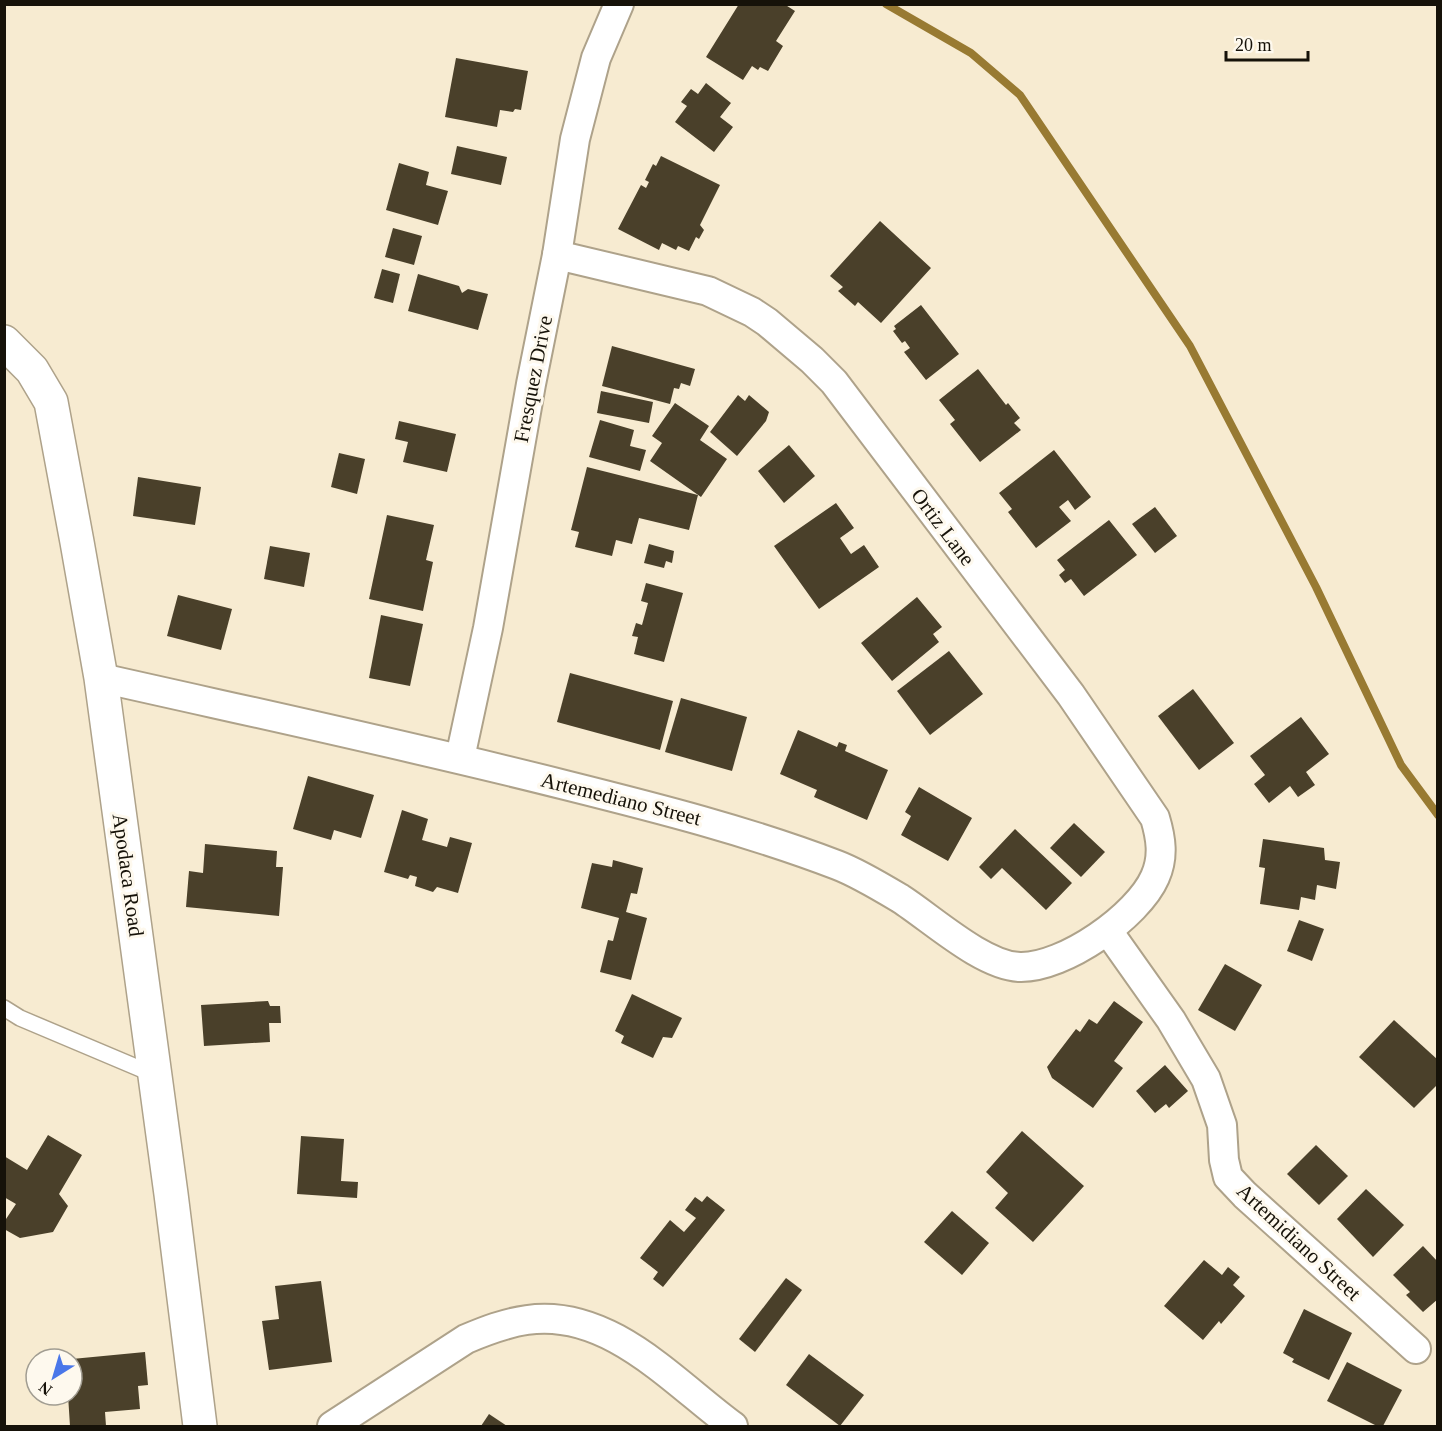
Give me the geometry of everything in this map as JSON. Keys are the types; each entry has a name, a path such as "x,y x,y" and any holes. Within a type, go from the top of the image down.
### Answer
{"street":[{"name":"Fresquez Drive","path":"460,758 488,628 531,384 557,255 575,140 596,58 619,4"},
{"name":"Ortiz Lane","path":"557,255 717,295 752,312 766,322 812,360 834,382 1071,695 1155,818 1161,838 1161,859 1156,875 1150,886 1108,931"},
{"name":"Apodaca Road","path":"4,342 32,370 51,402 101,678 200,1426"},
{"name":"Artemediano Street","path":"101,678 460,758 719,824 842,867 901,899 969,947 1015,967 1034,967 1065,956 1108,931"},
{"name":"Artemidiano Street","path":"1108,931 1172,1020 1206,1079 1222,1125 1224,1160 1228,1177 1245,1196 1416,1349"},
{"path":"332,1426 465,1339 489,1329 526,1320 541,1319 583,1325 636,1350 733,1426"}],"lane":[{"path":"4,1008 20,1018 155,1075"}],"building":[{"path":"739,4 784,4 795,11 776,41 783,46 768,71 760,67 758,70 752,66 743,80 706,57"},
{"path":"456,58 528,71 521,110 515,109 513,112 500,110 497,127 445,117"},
{"path":"706,83 731,103 720,117 733,127 714,152 675,122 687,106 681,102 691,89 698,94"},
{"path":"457,146 507,157 501,185 451,174"},
{"path":"661,156 720,185 700,225 704,230 699,239 696,237 689,251 678,246 676,250 662,243 659,250 618,229 641,185 646,188 649,182 645,180 653,164 656,166"},
{"path":"399,163 429,172 426,185 448,191 438,225 386,210"},
{"path":"880,221 931,268 881,323 858,302 855,306 838,291 843,287 830,276"},
{"path":"393,228 422,236 414,265 385,257"},
{"path":"382,269 400,274 393,303 374,298"},
{"path":"418,274 459,286 462,293 468,289 488,294 478,330 408,311"},
{"path":"921,305 959,354 926,380 904,352 910,348 905,341 902,343 893,331 896,329 894,326"},
{"path":"612,346 695,369 690,386 681,383 679,389 674,388 670,404 602,386"},
{"path":"978,369 1006,405 1008,403 1020,418 1014,423 1021,430 980,462 950,424 955,420 939,400"},
{"path":"601,391 653,402 649,423 597,413"},
{"path":"738,395 745,401 749,395 769,412 766,421 737,456 710,432"},
{"path":"675,403 709,426 700,440 727,459 701,497 650,461 662,443 652,436"},
{"path":"600,420 634,430 630,446 646,450 640,471 589,457"},
{"path":"399,421 456,434 447,472 403,462 408,442 395,439"},
{"path":"789,445 815,476 784,503 758,471"},
{"path":"1054,450 1091,497 1075,510 1068,500 1059,507 1071,521 1036,548 1008,512 1012,509 999,493"},
{"path":"339,453 365,459 357,494 331,487"},
{"path":"587,467 698,495 689,530 639,518 632,544 616,540 612,556 575,547 579,532 571,530"},
{"path":"138,477 201,487 195,525 133,516"},
{"path":"836,503 854,528 840,538 851,554 864,545 879,567 819,609 774,546"},
{"path":"1155,507 1177,536 1155,553 1132,524"},
{"path":"387,515 434,525 426,560 433,562 423,611 369,599"},
{"path":"1109,520 1137,555 1084,596 1071,579 1065,583 1059,575 1065,570 1057,560"},
{"path":"649,544 674,551 672,563 666,561 664,568 644,563"},
{"path":"270,546 310,553 304,587 264,579"},
{"path":"646,583 683,593 664,662 634,654 638,637 632,636 636,623 642,625 648,603 641,601"},
{"path":"178,595 232,609 221,650 167,636"},
{"path":"917,597 942,627 933,634 939,642 892,681 861,643"},
{"path":"381,615 423,624 410,686 369,678"},
{"path":"949,651 983,694 930,735 897,691"},
{"path":"570,673 673,701 660,750 557,722"},
{"path":"1193,689 1234,743 1199,770 1158,716"},
{"path":"681,698 747,717 732,771 665,752"},
{"path":"1301,717 1329,754 1306,772 1315,785 1298,797 1290,786 1269,803 1254,784 1265,775 1250,756"},
{"path":"798,730 837,747 839,742 847,745 845,751 888,770 867,820 814,797 817,790 780,774"},
{"path":"308,776 374,795 361,838 334,830 331,840 293,829"},
{"path":"919,787 972,818 948,861 901,835 911,816 905,812"},
{"path":"402,810 428,819 422,840 447,847 450,837 472,843 458,893 437,887 433,892 415,886 417,877 410,875 408,879 384,872"},
{"path":"1074,823 1105,852 1081,877 1050,848"},
{"path":"1015,829 1072,883 1046,910 1002,868 991,879 979,867"},
{"path":"1263,839 1324,848 1325,860 1340,862 1336,889 1317,885 1315,900 1301,897 1299,910 1260,904 1265,868 1259,867"},
{"path":"205,844 277,851 276,867 283,867 279,916 186,907 189,871 203,873"},
{"path":"613,860 643,868 637,894 631,893 626,912 647,918 631,980 600,972 608,940 613,941 619,918 581,908 592,863 612,867"},
{"path":"1299,920 1324,929 1312,961 1287,951"},
{"path":"1225,964 1262,985 1235,1031 1198,1010"},
{"path":"632,994 682,1018 672,1038 663,1037 653,1058 621,1043 624,1036 615,1031"},
{"path":"268,1001 270,1006 280,1006 281,1023 269,1023 270,1042 204,1046 201,1005"},
{"path":"1114,1001 1143,1022 1114,1061 1123,1068 1093,1108 1052,1078 1047,1067 1076,1029 1080,1032 1089,1019 1097,1024"},
{"path":"1394,1020 1438,1060 1438,1084 1414,1108 1359,1057"},
{"path":"1165,1065 1188,1091 1169,1108 1166,1104 1155,1113 1136,1091"},
{"path":"1022,1131 1084,1186 1033,1242 995,1208 1008,1193 986,1172"},
{"path":"48,1135 82,1155 59,1194 68,1206 53,1232 20,1238 4,1229 4,1222 16,1204 4,1197 4,1156 27,1170"},
{"path":"301,1136 344,1139 341,1181 358,1182 357,1198 297,1194"},
{"path":"1316,1145 1348,1176 1319,1205 1287,1174"},
{"path":"1366,1189 1404,1225 1373,1257 1337,1219"},
{"path":"707,1196 725,1210 663,1287 653,1279 658,1272 640,1258 670,1220 684,1232 696,1218 685,1210 695,1197 702,1202"},
{"path":"952,1211 989,1243 962,1275 924,1242"},
{"path":"1423,1246 1438,1262 1438,1299 1423,1312 1406,1295 1410,1292 1393,1275"},
{"path":"1204,1260 1222,1275 1228,1267 1240,1277 1233,1285 1245,1296 1221,1324 1219,1321 1203,1340 1164,1306"},
{"path":"786,1278 802,1290 755,1352 739,1339"},
{"path":"321,1281 332,1362 269,1370 262,1321 279,1319 275,1286"},
{"path":"1304,1309 1352,1333 1329,1380 1292,1362 1294,1359 1283,1353"},
{"path":"145,1352 148,1385 138,1386 140,1409 105,1412 106,1426 70,1426 69,1407 84,1407 84,1358"},
{"path":"809,1354 864,1395 840,1426 786,1385"},
{"path":"1347,1362 1402,1390 1383,1426 1377,1426 1327,1401"},
{"path":"489,1414 507,1426 481,1426"}],"waterway":[{"path":"886,4 971,53 1020,95 1190,346 1316,587 1401,765 1438,815"}]}
